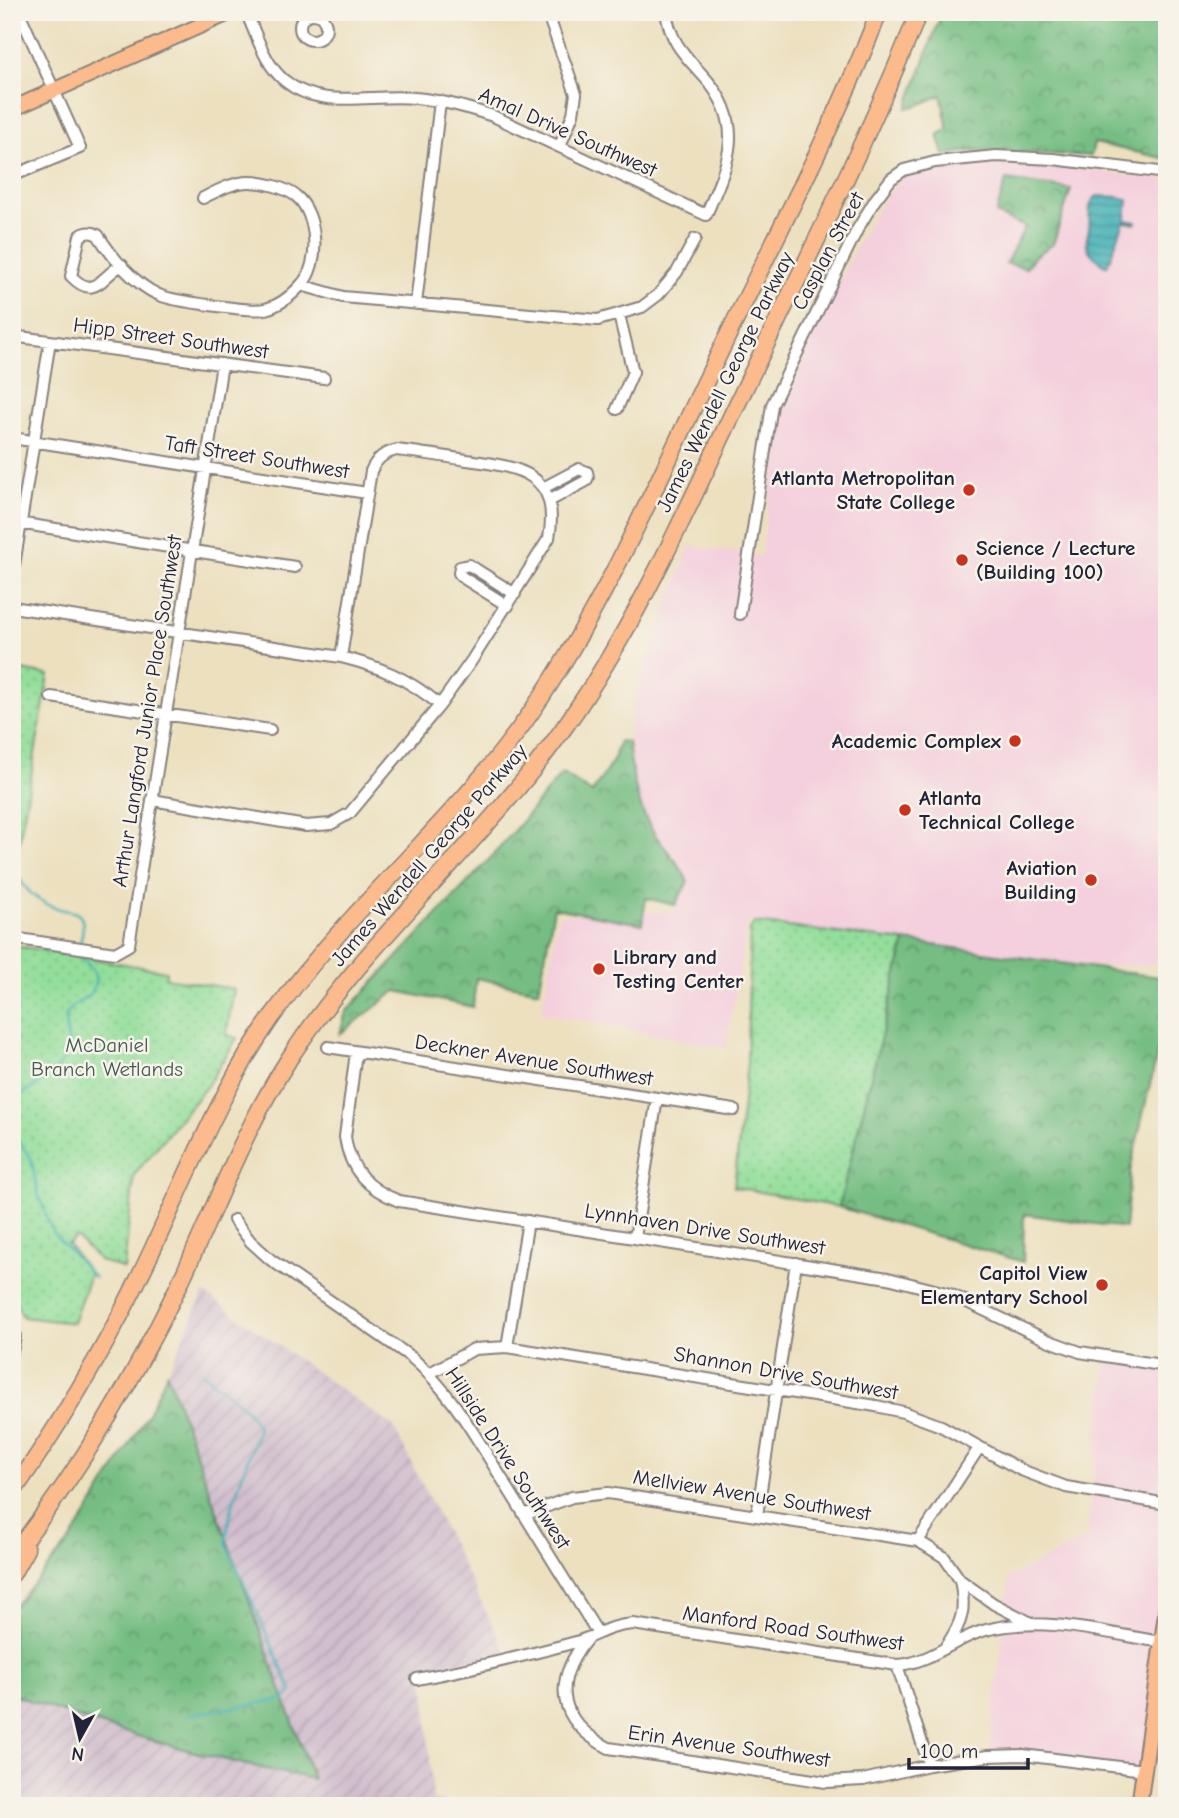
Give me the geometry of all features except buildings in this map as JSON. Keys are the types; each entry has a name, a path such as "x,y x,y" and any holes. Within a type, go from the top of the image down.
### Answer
{"highway":[{"name":"James Wendell George Parkway","path":"12,1493 50,1437 105,1345 138,1282 214,1115 269,1022 330,944 495,760 531,712 577,641 624,551 813,159 878,12"},
{"name":"James Wendell George Parkway","path":"12,1556 50,1507 100,1431 141,1360 250,1131 286,1065 336,993 530,775 572,718 610,658 653,579 834,202 889,85 919,12"},
{"path":"12,1574 50,1507"}],"main road":[{"path":"12,109 231,12"},
{"path":"1142,1805 1144,1770 1167,1606"}],"street":[{"name":"Amal Drive Southwest","path":"246,12 271,66 285,81 301,92 329,99 391,96 440,101 494,116 706,215 727,167 730,133 726,113 718,95 681,53 673,39 666,12"},
{"path":"547,12 576,94 573,114 560,146"},
{"path":"12,176 80,148 19,15"},
{"path":"416,304 440,101"},
{"name":"Casplan Street","path":"740,614 772,405 857,230 875,200 896,175 909,168 935,162 996,156 1053,159 1167,173"},
{"path":"122,265 100,283 88,288 81,286 71,276 76,243 85,232 98,235 139,282 160,295 240,309 266,309 290,296 309,277 315,247 312,222 297,196 272,185 249,182 231,185 203,198"},
{"path":"301,285 343,298 598,320 642,307 659,295 677,272 695,239"},
{"path":"617,409 633,372 620,314"},
{"name":"Hipp Street Southwest","path":"12,335 324,378"},
{"path":"12,578 17,523 34,442 50,341"},
{"name":"Arthur Langford Junior Place Southwest","path":"12,938 98,952 115,953 129,945 222,364"},
{"name":"Taft Street Southwest","path":"12,438 367,493 375,461 385,453 397,450 512,466 528,474 543,488"},
{"path":"152,800 306,826 331,824 350,813 440,705 508,606 549,538 552,519 549,501 543,488 579,469 587,472 586,481 549,501"},
{"path":"341,657 367,493"},
{"path":"17,523 295,567"},
{"path":"508,606 461,577 460,567 469,565 515,594"},
{"path":"12,607 341,657 396,674 440,705"},
{"path":"51,697 270,730"},
{"name":"Deckner Avenue Southwest","path":"328,1047 734,1110"},
{"name":"Lynnhaven Drive Southwest","path":"356,1052 345,1137 351,1162 366,1183 380,1194 399,1201 888,1278 940,1290 1047,1340 1080,1352 1167,1366"},
{"path":"635,1238 657,1098"},
{"name":"Hillside Drive Southwest","path":"234,1220 271,1260 411,1357 430,1374 453,1402 524,1515 592,1636"},
{"path":"507,1347 528,1221"},
{"path":"757,1515 796,1263"},
{"path":"12,1312 15,1327 12,1351"},
{"name":"Shannon Drive Southwest","path":"430,1374 474,1349 507,1347 777,1389 903,1412 942,1426 1021,1470 1066,1487 1167,1504"},
{"path":"918,1541 979,1448"},
{"name":"Mellview Avenue Southwest","path":"524,1515 572,1497 608,1493 918,1541 944,1557 960,1580 994,1604 1031,1623"},
{"path":"944,1649 963,1614 964,1598 960,1580"},
{"name":"Manford Road Southwest","path":"418,1679 484,1666 592,1636 614,1626 633,1624 897,1665 921,1661 984,1630 1031,1623 1164,1642"},
{"name":"Erin Avenue Southwest","path":"592,1636 575,1654 568,1669 564,1682 565,1698 570,1713 580,1728 592,1739 609,1748 825,1782 863,1780 929,1765 988,1756 1023,1755 1144,1770"},
{"path":"897,1665 929,1765"}],"shaded area":[{"path":"957,164 1038,164 1167,180 1167,957 1143,966 1093,966 756,923 748,919 726,1048 541,1013 559,915 673,911 688,882 683,868 653,832 635,788 628,742 632,706 657,634 690,546 761,556 780,423 805,355 856,248 881,203 903,175"},
{"path":"204,1293 393,1426 508,1656 424,1674 433,1801 462,1806 12,1806 12,1694 144,1739 313,1778 167,1373"},
{"path":"1107,1356 1167,1365 1167,1772 989,1755 1009,1578 1087,1538"}],"green space":[{"path":"942,12 1167,12 1167,159 1094,143 1091,156 977,150 944,155 938,135 948,129 941,95 907,108"},
{"path":"1006,180 1071,189 1053,244 1034,257 1026,268 1006,263 1025,227 996,214"},
{"path":"12,668 49,675 12,882"},
{"path":"619,741 628,742 636,789 648,823 688,882 675,905 646,898 642,924 554,908 539,991 476,978 473,1007 396,991 340,1034 346,1012 497,851 562,773 592,793 614,759"},
{"path":"754,923 905,941 839,1207 734,1187 747,1063 750,930"},
{"path":"905,941 1167,978 1167,1012 1131,1166 1125,1228 1024,1214 1023,1262 839,1207"},
{"name":"McDaniel Branch Wetlands","path":"12,945 166,971 166,978 234,989 226,1035 237,1038 207,1086 134,1175 124,1269 100,1261 76,1237 68,1244 90,1274 73,1323 23,1317 12,1294"},
{"path":"167,1373 313,1779 161,1743 12,1694 12,1609 71,1540 147,1416"}],"water":[{"path":"1097,196 1128,200 1126,220 1136,222 1124,222 1107,266 1092,254 1087,244 1090,206"}],"waterway":[{"path":"12,863 26,888 38,899 80,916 83,926 80,943"},
{"path":"12,1102 54,1071 65,1054 68,1044 66,1016 90,994 95,983 96,975 87,963 79,958 79,950"},
{"path":"12,1133 31,1158 38,1193 53,1233 95,1278"},
{"path":"189,1715 285,1699 292,1691 226,1543 235,1498 258,1428 248,1412 203,1373"}],"place":[{"name":"Atlanta Metropolitan State College","path":"969,490"},
{"name":"Science / Lecture (Building 100)","path":"962,560"},
{"name":"Academic Complex","path":"1015,741"},
{"name":"Atlanta Technical College","path":"905,810"},
{"name":"Aviation Building","path":"1091,880"},
{"name":"Library and Testing Center","path":"599,969"},
{"name":"Capitol View Elementary School","path":"1102,1285"}]}
